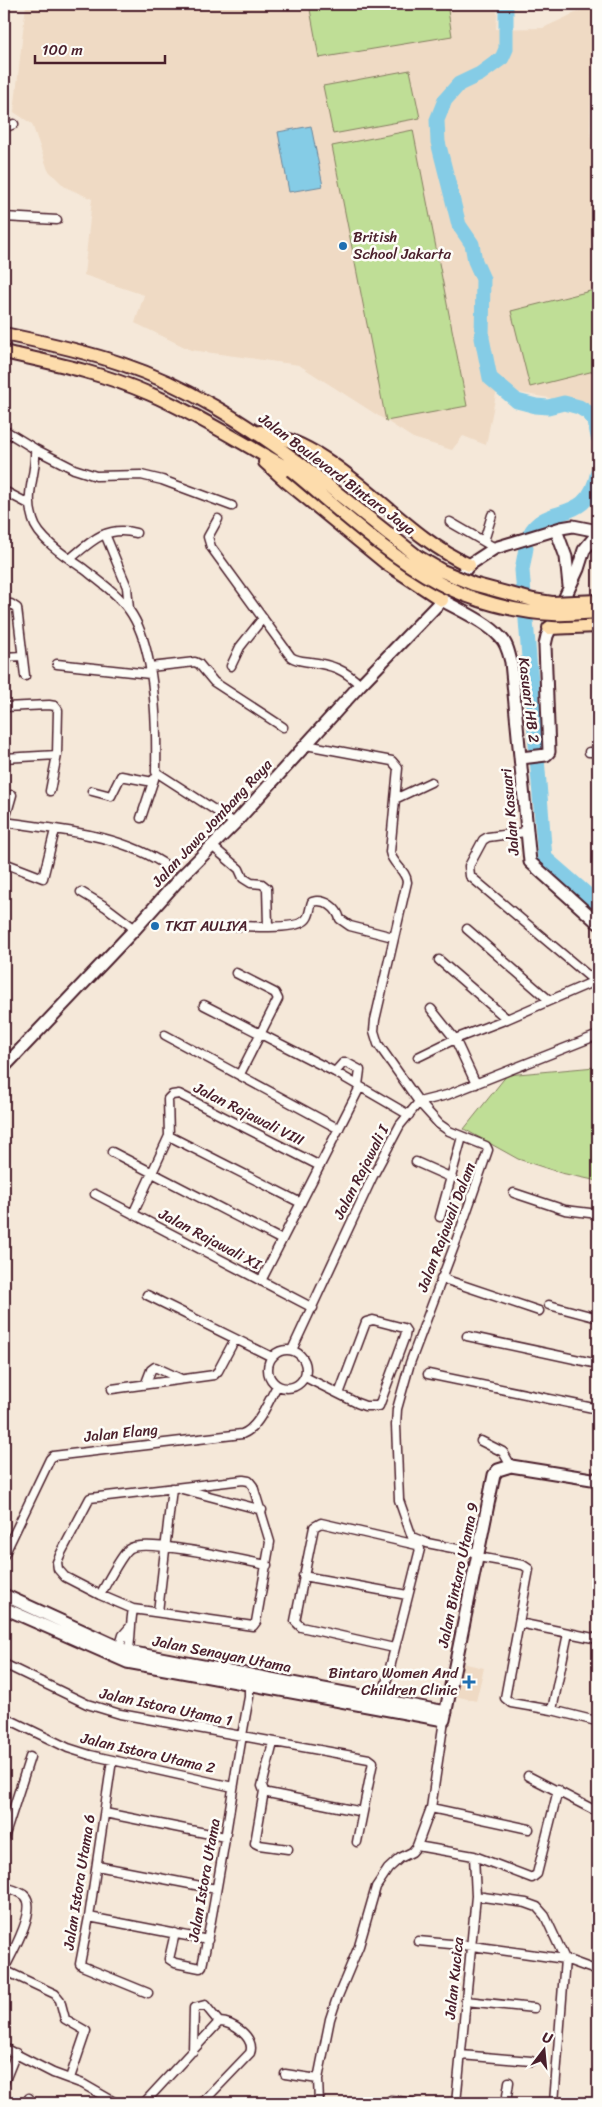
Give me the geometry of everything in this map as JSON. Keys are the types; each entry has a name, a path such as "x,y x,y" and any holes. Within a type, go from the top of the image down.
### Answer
{"main road":[{"name":"Jalan Boulevard Bintaro Jaya","path":"4,334 92,354 123,364 205,400 255,431 401,559 441,584 490,602 530,612 554,614 598,612"},
{"name":"Jalan Boulevard Bintaro Jaya","path":"4,352 80,369 149,393 217,427 252,449 294,466 418,557 442,571 473,584 533,600 552,603 598,601"},
{"path":"255,431 293,440 315,452 349,477 430,544 447,555 469,565"},
{"path":"252,449 286,481 386,563 442,600"},
{"name":"Jalan Jawa Jombang Raya","path":"4,1066 135,929 182,876 235,823 360,686 442,600 469,565 495,548 556,530 572,526 598,532"},
{"path":"556,530 566,556 569,587"},
{"name":"Kasuari HB 2","path":"442,600 490,628 501,637 511,662 524,758 546,755 549,751 545,645 549,628 578,569 584,550 598,532"},
{"path":"549,628 598,626"},
{"name":"Jalan Kasuari","path":"524,758 526,832 530,862 598,923"},
{"path":"498,1470 512,1466 598,1480"},
{"name":"Jalan Bintaro Utama 9","path":"445,1716 494,1475 498,1470"},
{"name":"Jalan Senayan Utama","path":"4,1595 122,1656 445,1716"},
{"name":"Jalan Senayan Utama","path":"4,1608 122,1656 252,1685 383,1704"}],"street":[{"path":"4,128 14,124"},
{"path":"4,217 56,220"},
{"path":"4,430 35,449 74,469 96,476 141,475 162,480 232,506"},
{"path":"35,449 35,463 30,485 29,504 33,522 39,531 70,559 104,585 129,609 145,641 156,730 156,772 141,818"},
{"path":"4,492 29,504"},
{"path":"484,541 492,515"},
{"path":"218,519 210,533 209,542 291,657 299,661 335,667 344,671 360,686"},
{"path":"450,522 495,548"},
{"path":"70,559 96,537 120,530 136,533"},
{"path":"105,534 127,587 129,609"},
{"path":"4,604 11,604 17,608 25,676"},
{"path":"231,666 240,647 263,618"},
{"path":"4,657 22,656"},
{"path":"58,664 150,670 195,662 199,664 214,682 246,701 283,727"},
{"path":"4,707 56,706 58,710 57,755 50,791"},
{"name":"Jalan Rajawali Dalam","path":"306,745 392,761 398,768 390,852 393,861 405,874 406,882 374,1031 378,1044 419,1102 439,1124 462,1138 486,1146 488,1154 408,1370 397,1409 396,1425 400,1500 412,1537 478,1555"},
{"path":"589,752 598,752"},
{"path":"4,758 57,755"},
{"path":"156,772 235,823"},
{"path":"92,791 111,796 121,776 153,782"},
{"path":"394,799 431,782"},
{"path":"12,796 4,823 55,830 132,847 153,862 170,868 182,876"},
{"path":"4,863 43,878 55,830"},
{"path":"526,832 488,837 483,840 469,866 470,876 597,983"},
{"path":"212,846 239,870 243,878 251,883 262,884 267,888 268,926"},
{"path":"81,892 96,899 135,929"},
{"path":"236,926 300,924 307,919 312,902 315,901 333,906 338,911 340,919 350,926 393,937"},
{"path":"467,929 549,1000"},
{"path":"439,960 507,1019"},
{"path":"236,973 278,996 240,1074"},
{"path":"418,1057 455,1039 549,1000 597,983"},
{"path":"204,1005 335,1072 409,1114"},
{"path":"431,1009 455,1039 476,1084"},
{"path":"165,1035 339,1129"},
{"path":"419,1102 447,1095 598,1035"},
{"path":"261,1281 359,1086 360,1070 347,1062 343,1063 335,1072"},
{"name":"Jalan Rajawali VIII","path":"134,1214 169,1136 168,1099 172,1094 179,1094 320,1166"},
{"name":"Jalan Rajawali I","path":"292,1350 372,1178 400,1125 419,1102"},
{"path":"169,1136 301,1203"},
{"path":"440,1217 462,1138"},
{"path":"112,1152 282,1240"},
{"path":"416,1162 452,1178"},
{"path":"514,1193 565,1210 598,1214"},
{"name":"Jalan Rajawali XI","path":"95,1194 313,1308"},
{"path":"441,1278 539,1311"},
{"path":"148,1296 272,1357"},
{"path":"549,1305 598,1318"},
{"path":"305,1377 340,1394 366,1406 379,1406 405,1336 406,1331 404,1328 373,1320 366,1322 340,1394"},
{"path":"468,1336 598,1364"},
{"path":"112,1389 216,1373 235,1339"},
{"path":"281,1350 292,1350 302,1356 306,1366 305,1377 298,1385 287,1388 277,1386 269,1378 268,1367 272,1357 281,1350"},
{"path":"146,1383 151,1370 155,1367 183,1379"},
{"path":"428,1374 598,1409"},
{"name":"Jalan Elang","path":"4,1555 53,1456 242,1434 248,1432 254,1426 277,1386"},
{"path":"481,1442 503,1452 512,1466"},
{"path":"498,1470 503,1452"},
{"path":"249,1481 253,1486 262,1510 270,1542 256,1622 253,1626 133,1609 65,1577 58,1569 57,1562 61,1553 87,1502 94,1496 249,1481"},
{"path":"175,1488 262,1510"},
{"path":"158,1612 175,1488"},
{"path":"383,1704 394,1648 420,1549 417,1545 321,1523 314,1527 295,1621 301,1627 394,1648"},
{"path":"100,1595 130,1548 135,1546 166,1546 267,1565"},
{"path":"478,1555 523,1565 529,1569 505,1698 511,1703 552,1710 592,1720 598,1718"},
{"path":"303,1576 407,1595"},
{"path":"122,1656 123,1635 130,1628 133,1609"},
{"path":"519,1623 598,1639"},
{"path":"552,1710 568,1633"},
{"name":"Jalan Istora Utama 1","path":"4,1664 104,1710 372,1760 363,1812"},
{"name":"Jalan Istora Utama","path":"174,1933 169,1959 175,1963 197,1968 202,1966 208,1940 241,1737 252,1685"},
{"name":"Jalan Bintaro Utama 9","path":"417,1846 431,1808 445,1716"},
{"name":"Jalan Istora Utama 2","path":"4,1717 68,1748 112,1760 233,1787"},
{"path":"274,1743 262,1786 264,1791 255,1843 288,1849"},
{"path":"4,1838 30,1757"},
{"name":"Jalan Istora Utama 6","path":"112,1760 97,1866 80,1965 148,1993"},
{"path":"528,1776 598,1812"},
{"path":"319,2103 318,2079 330,2019 348,1969 362,1939 376,1887 388,1869 400,1858 412,1852 417,1846 474,1856 532,1878 537,1874 558,1790"},
{"path":"264,1791 268,1794 363,1812 356,1842"},
{"path":"431,1808 529,1829"},
{"path":"104,1813 225,1838"},
{"name":"Jalan Kucica","path":"456,2103 476,1896 474,1856"},
{"path":"97,1866 216,1889"},
{"path":"4,1887 26,1897 29,1906 26,1921 4,1969 55,1994 60,2000 65,2019 86,2031 70,2078"},
{"path":"476,1896 526,1903 537,1907 545,1916 565,1959 554,2103"},
{"path":"89,1917 208,1940"},
{"path":"418,1941 472,1946 565,1959 598,1971"},
{"path":"466,2001 534,2008"},
{"path":"192,2051 194,2008 205,2005 219,2022"},
{"path":"144,2103 219,2022 225,2021 251,2042 250,2053 202,2103"},
{"path":"4,2048 53,2073 70,2078 116,2103"},
{"path":"4,2083 16,2054"},
{"path":"461,2055 530,2061"},
{"path":"285,2074 318,2079"},
{"path":"506,2103 509,2082"},
{"path":"391,2100 413,2103"}],"shaded area":[{"name":"British School Jakarta","path":"26,4 498,4 496,29 543,28 588,7 598,6 598,55 592,56 590,130 598,175 598,422 597,412 584,404 520,393 496,394 486,445 463,436 452,450 413,438 299,365 191,350 135,323 144,295 84,275 92,199 65,187 48,170 32,124 14,112"},
{"name":"Bintaro Women And Children Clinic","path":"462,1663 484,1668 476,1701 455,1696"}],"green space":[{"path":"309,4 447,4 452,36 319,58"},
{"path":"410,70 420,118 333,134 323,86"},
{"path":"413,130 467,406 386,421 332,146"},
{"path":"598,289 598,370 530,387 511,311"},
{"path":"595,1067 598,1071 598,1181 561,1173 518,1159 464,1129 507,1075"}],"water":[{"path":"311,126 323,186 289,192 278,132"}],"waterway":[{"path":"506,4 506,49 502,58 480,74 459,84 445,100 437,120 438,142 459,225 472,244 475,261 483,279 482,338 490,378 517,401 536,406 548,407 564,403 579,407 589,413 595,422 598,437"},
{"path":"530,534 537,524 566,512 585,500 593,488 598,471"},
{"path":"526,548 522,570 545,858 598,904"}],"place":[{"name":"British School Jakarta","path":"343,246"},
{"name":"TKIT AULIYA","path":"155,926"},
{"name":"Bintaro Women And Children Clinic","path":"469,1682"}]}
